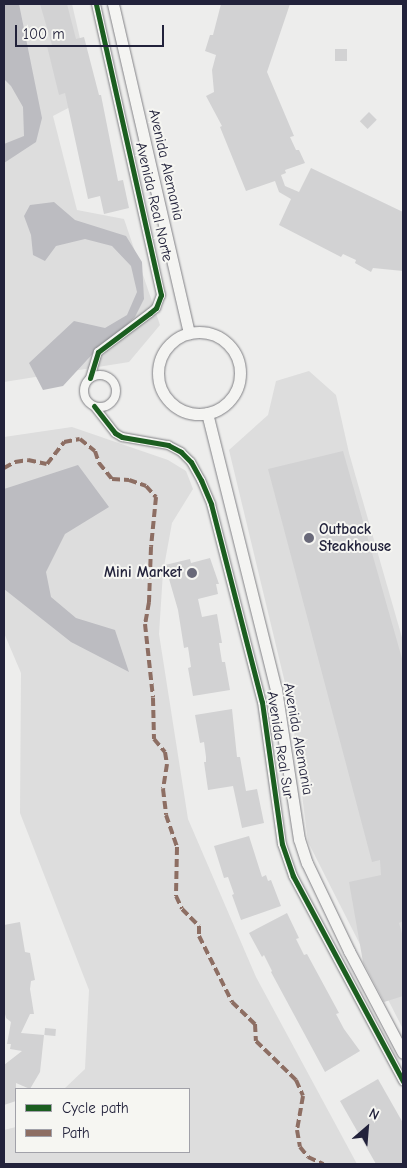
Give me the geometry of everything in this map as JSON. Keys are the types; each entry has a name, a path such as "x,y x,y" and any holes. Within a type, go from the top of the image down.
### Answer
{"street":[{"name":"Avenida Real Norte","path":"90,378 94,363 102,347 156,308 161,295 96,4"},
{"name":"Avenida Alemania","path":"113,4 189,333"},
{"path":"201,332 222,339 236,357 240,369 239,381 231,397 218,409 207,413 195,413 179,408 166,397 160,386 158,373 164,352 179,337 189,333 201,332"},
{"path":"94,363 116,388 115,395 107,405 104,422"},
{"path":"103,375 90,378 86,382 84,393 94,406 107,405"},
{"name":"Avenida Real Sur","path":"94,406 109,428 122,437 168,445 181,452 191,462 201,480 210,504 262,702 282,844 293,876 403,1081"},
{"name":"Avenida Alemania","path":"207,413 276,689 299,840 307,863 349,952 403,1053"}],"shaded area":[{"path":"4,4 72,4 93,95 53,116 77,210 124,219 160,325 129,362 4,382"},
{"path":"4,4 19,4 42,118 36,142 4,163 4,144 24,136 23,107 11,86 4,79"},
{"path":"54,202 75,220 126,236 142,262 144,299 135,317 113,338 98,348 63,386 43,390 29,363 74,321 105,328 127,315 137,292 131,266 112,246 85,239 56,246 45,261 33,255 31,235 24,216 30,205"},
{"path":"309,371 336,395 349,453 403,641 403,1029 308,842 291,708 229,450 268,415 276,381"},
{"path":"72,427 168,460 186,471 193,489 172,523 163,572 159,634 188,819 256,977 357,1164 4,1164 4,1130 15,1127 15,1153 190,1153 190,1088 65,1088 85,1069 89,990 20,813 21,673 4,633 4,437"},
{"path":"78,465 109,507 65,534 46,572 51,597 76,618 115,630 129,672 71,642 4,589 4,489"}],"building":[{"path":"40,4 67,4 76,39 84,37 99,95 101,95 118,181 123,180 129,208 104,214 100,196 88,199 65,93 59,95 47,46 52,45"},
{"path":"221,4 290,4 267,72 294,136 290,137 305,163 285,170 286,173 281,175 285,186 299,192 311,168 403,212 403,271 373,268 371,272 355,263 356,260 343,254 341,257 279,225 291,199 279,192 275,181 246,191 220,127 222,126 206,96 214,92 212,70 216,55 205,51 210,35 213,35"},
{"path":"335,49 347,49 347,61 335,61"},
{"path":"369,112 377,120 368,129 360,121"},
{"path":"343,451 403,662 403,921 399,923 403,937 403,996 384,1002 363,962 349,882 381,875 380,860 372,862 268,469"},
{"path":"210,558 219,584 216,584 218,594 198,599 202,617 217,614 222,643 219,643 222,662 225,662 230,690 193,696 188,668 191,667 188,647 184,648 178,610 165,565 190,559 191,563"},
{"path":"232,709 237,757 240,757 246,791 257,789 264,823 242,828 233,786 208,790 204,762 206,762 206,757 204,742 200,743 195,715"},
{"path":"249,836 262,877 266,875 268,881 271,880 281,906 241,920 228,877 224,878 214,846"},
{"path":"287,913 299,938 296,939 304,955 307,954 339,1013 336,1014 344,1029 360,1051 325,1072 271,972 264,955 262,957 249,933"},
{"path":"20,922 25,952 30,953 35,980 31,981 30,989 34,1014 30,1014 21,1033 44,1035 40,1072 31,1088 16,1083 15,1101 4,1105 4,1065 22,1051 10,1049 11,1044 7,1044 11,1022 6,1018 4,1010 4,925"},
{"path":"45,1028 56,1029 55,1036 44,1035"},
{"path":"378,1079 403,1123 403,1164 376,1164 340,1101"}],"marked path":[{"path":"4,468 15,462 28,460 47,464 64,442 80,439 95,451 99,463 112,479 129,480 146,486 156,497 151,547 149,602 145,624 153,698 154,739 165,752 167,764 163,789 166,815 177,847 176,896 182,909 199,926 199,936 232,1002 255,1024 256,1041 296,1080 303,1096 297,1130 300,1147 308,1157 323,1164"}],"cycle path":[{"path":"90,378 98,352 156,308 161,295 96,4"},
{"path":"94,406 115,433 122,437 168,445 181,452 191,462 201,480 211,504 262,702 282,844 293,876 403,1081"}],"place":[{"name":"Outback Steakhouse","path":"309,538"},
{"name":"Mini Market","path":"192,573"}]}
